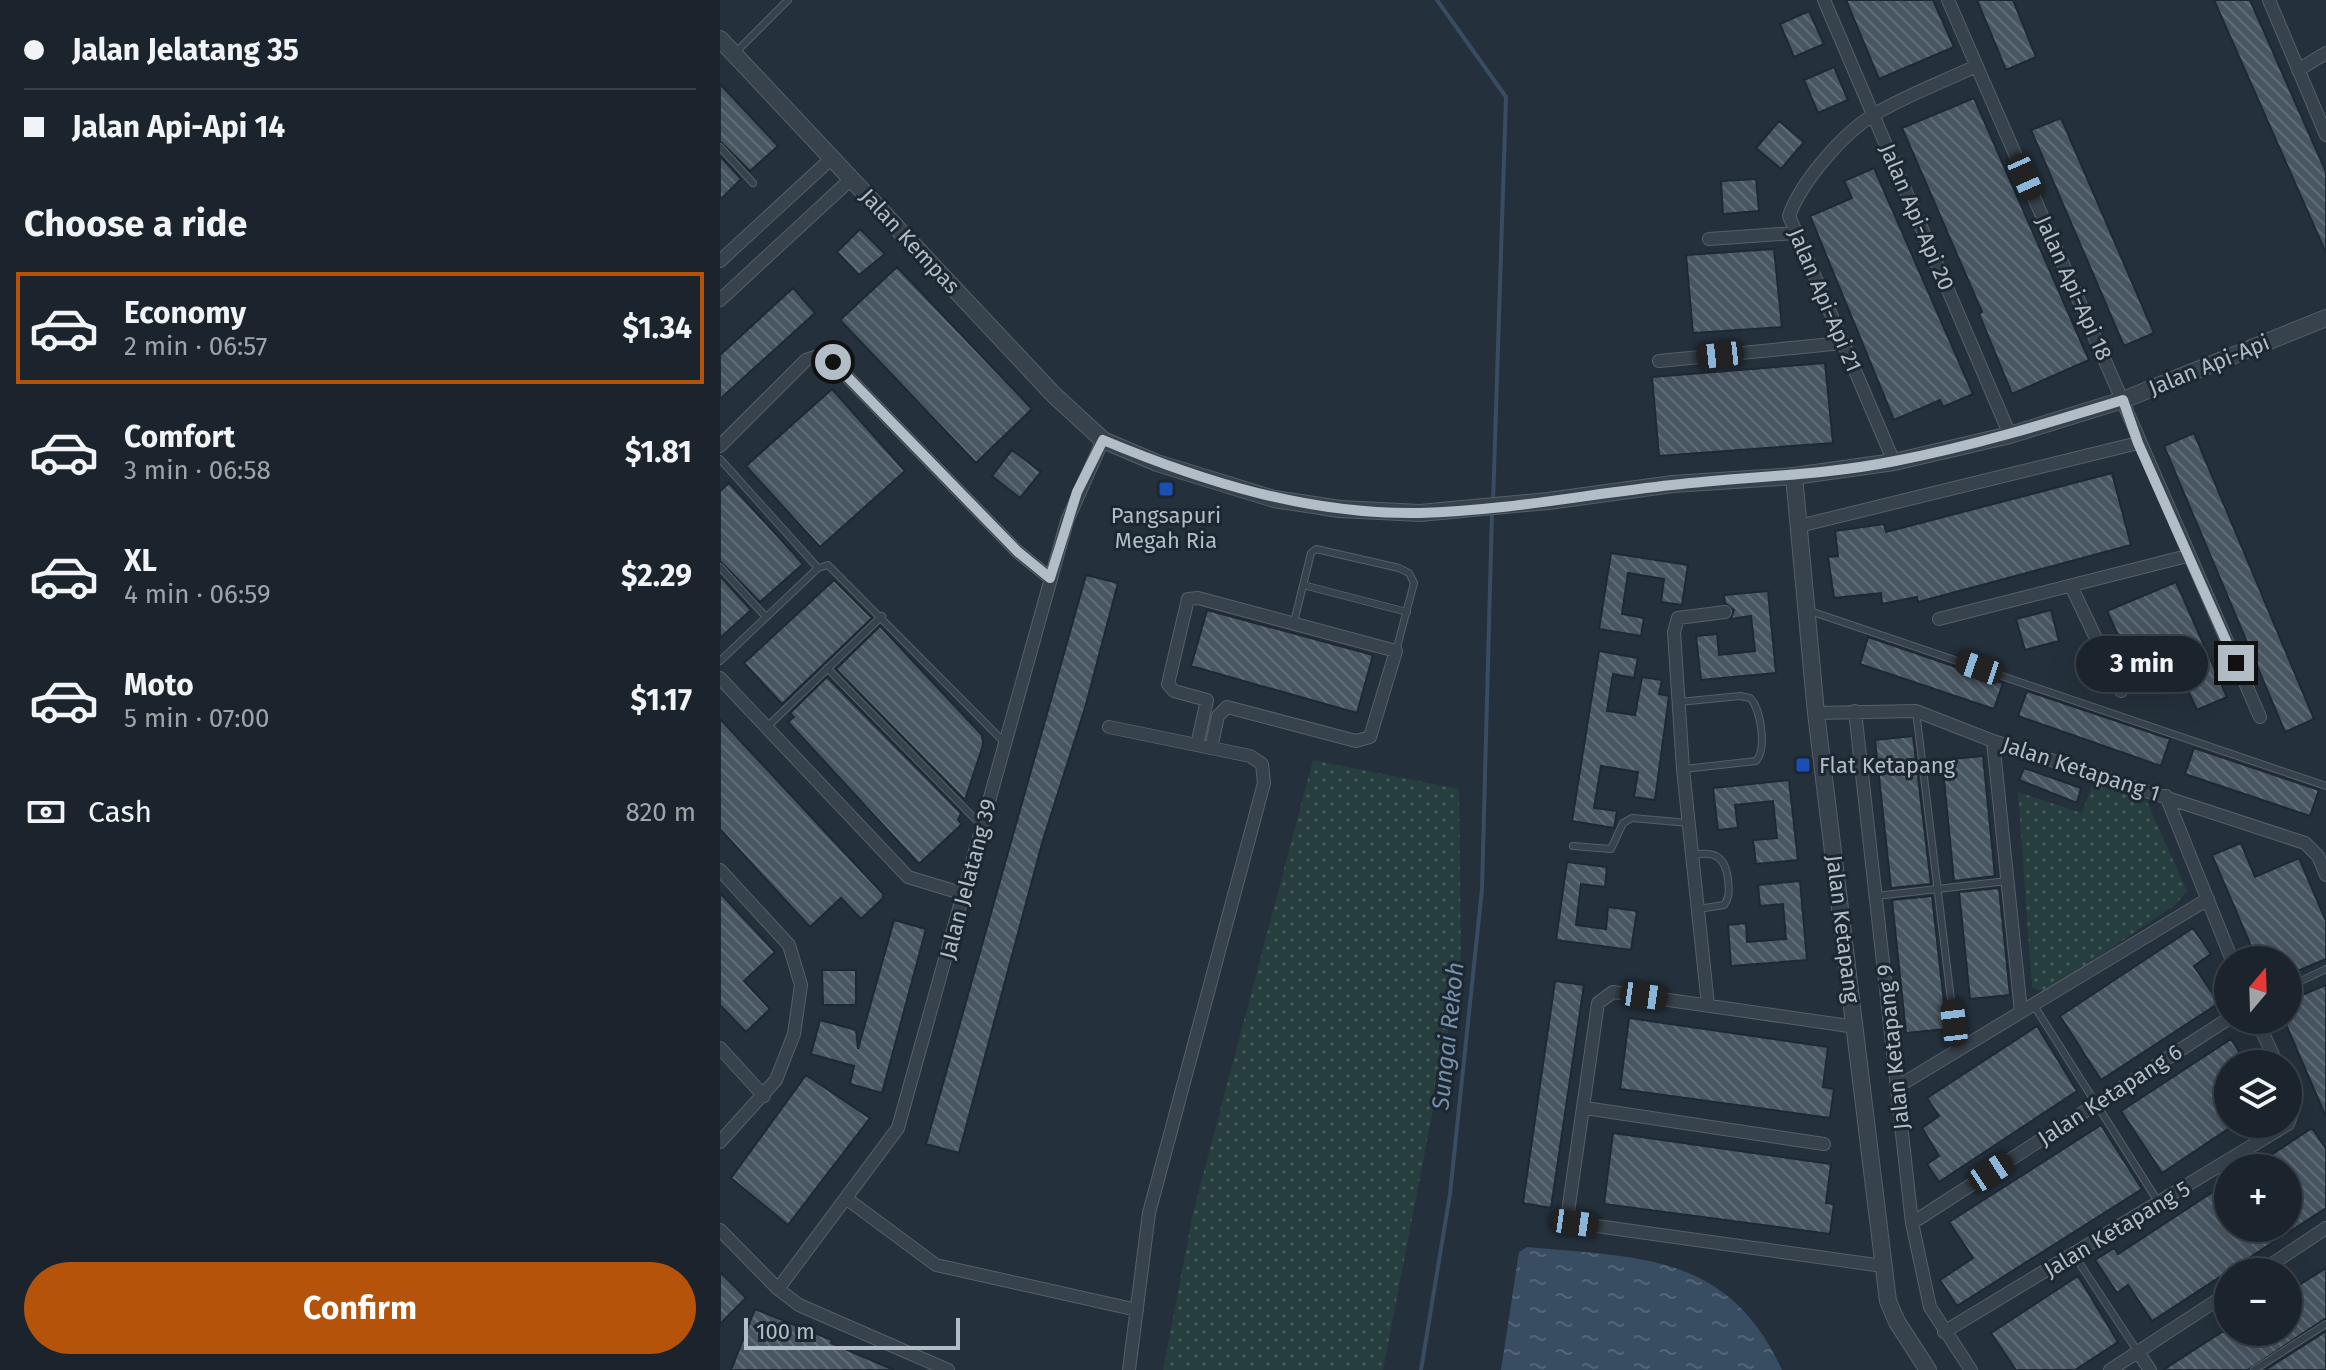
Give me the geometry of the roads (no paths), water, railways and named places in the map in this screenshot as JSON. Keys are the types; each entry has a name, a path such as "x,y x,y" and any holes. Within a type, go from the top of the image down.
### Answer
{"street":[{"name":"Jalan Api-Api 20","path":"1824,0 2010,435"},
{"name":"Jalan Api-Api 18","path":"1948,0 2123,400 2138,443 2187,556 2260,717"},
{"path":"2269,0 2326,135"},
{"name":"Jalan Kempas","path":"720,39 1054,395 1103,440"},
{"path":"2298,70 2326,53"},
{"name":"Jalan Api-Api 21","path":"1894,462 1789,216 1796,196 1831,153 1873,115 1976,66"},
{"path":"720,261 833,157"},
{"path":"720,300 851,179"},
{"path":"1709,239 1796,233"},
{"name":"Jalan Api-Api","path":"1103,440 1157,463 1274,499 1340,509 1420,513 1548,501 1673,484 1794,476 1894,462 2010,435 2123,400 2326,318"},
{"path":"1659,361 1843,343"},
{"path":"720,446 806,360 818,356 833,362 1018,552 1050,578"},
{"name":"Jalan Jelatang 39","path":"778,1289 898,1128 1050,578 1077,492 1103,440"},
{"path":"1799,526 2138,443"},
{"name":"Jalan Ketapang","path":"1794,476 1816,713 1888,1301 1897,1322 1928,1370"},
{"path":"1939,619 2072,588 2187,556"},
{"path":"2072,588 2121,691"},
{"path":"1197,745 1207,700 1174,691 1168,684 1184,604 1188,599 1198,598 1396,651 1370,737 1356,741 1227,707 1218,716 1211,748"},
{"path":"1708,1005 1683,769 1674,632 1678,618 1725,612"},
{"path":"720,678 908,877 964,894"},
{"name":"Jalan Ketapang 9","path":"1855,711 1912,1223 1930,1307 1971,1370"},
{"name":"Jalan Ketapang 1","path":"1816,713 1916,711 1993,741 2305,843 2318,856 2326,875"},
{"path":"1109,727 1250,756 1262,764 1264,783 1153,1199 1129,1370"},
{"path":"1993,741 2021,1011"},
{"path":"2166,796 2226,946"},
{"path":"720,870 789,945 801,985 794,1034 776,1080 720,1142"},
{"path":"1897,1087 2208,899"},
{"path":"1856,1027 1613,992 1604,995 1598,1003 1568,1212 1575,1223 1883,1266"},
{"name":"Jalan Ketapang 6","path":"1912,1223 2214,1028"},
{"path":"720,1048 764,1096"},
{"path":"1585,1108 1824,1144"},
{"name":"Jalan Ketapang 5","path":"1944,1332 2263,1138"},
{"path":"847,1199 936,1265 1137,1310"},
{"path":"2281,1258 2326,1228"},
{"path":"720,1230 778,1289 799,1305 948,1370"},
{"path":"2110,1370 2214,1302"},
{"path":"2138,1352 2150,1370"}],"lane":[{"path":"734,54 788,0"},
{"path":"720,147 753,183"},
{"path":"720,459 818,568"},
{"path":"1294,622 1311,553 1316,549 1399,568 1413,577 1414,583 1396,651"},
{"path":"720,661 818,568 828,565 1005,743"},
{"path":"720,567 766,617"},
{"path":"1303,585 1407,612"},
{"path":"1806,610 2326,786"},
{"path":"767,727 882,616"},
{"path":"827,668 983,827"},
{"path":"1679,702 1750,698 1758,711 1761,750 1756,761 1683,769"},
{"path":"1916,711 1957,1050"},
{"path":"1573,846 1611,849 1623,823 1632,818 1689,823"},
{"path":"1692,855 1708,852 1721,858 1726,864 1729,892 1724,905 1697,909"},
{"path":"1876,896 2007,881"},
{"path":"2302,980 2326,969"},
{"path":"2033,1004 2159,1203"},
{"path":"2074,1255 2138,1352"},
{"path":"2254,1370 2326,1324"}],"water":[{"path":"1527,1247 1643,1260 1676,1268 1707,1282 1735,1303 1760,1331 1782,1370 1501,1370 1519,1252"}],"waterway":[{"path":"1437,0 1506,97 1493,503"},
{"name":"Sungai Rekoh","path":"1421,1370 1450,1194 1482,889 1492,512"}],"place":[{"name":"Pangsapuri Megah Ria","path":"1166,489"},
{"name":"Flat Ketapang","path":"1803,765"}]}
